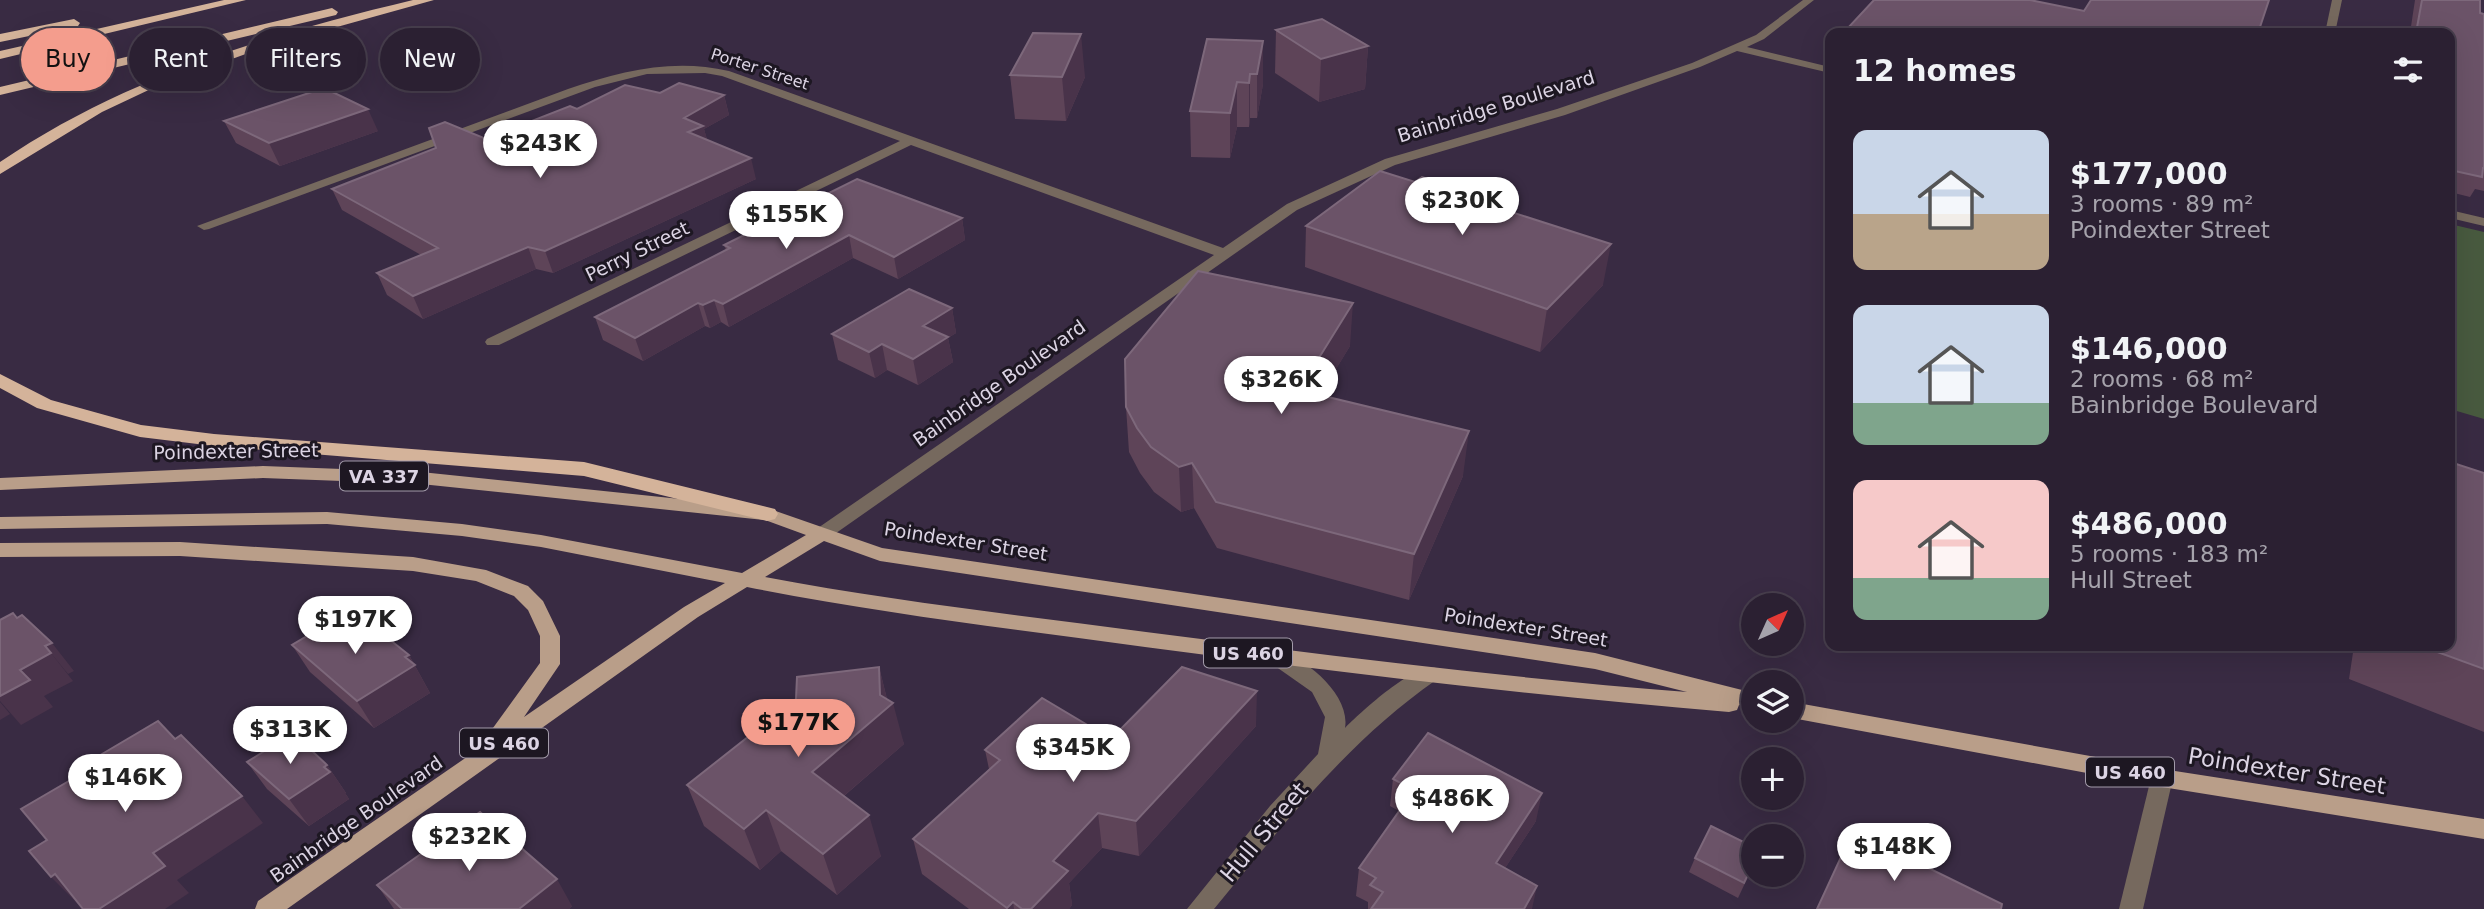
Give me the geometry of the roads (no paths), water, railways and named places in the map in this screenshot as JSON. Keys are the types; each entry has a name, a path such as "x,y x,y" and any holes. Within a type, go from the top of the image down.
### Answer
{"highway":[{"path":"129,11 178,0"},
{"path":"0,55 240,0"},
{"path":"0,91 388,0"},
{"path":"0,169 58,129 151,85 294,36 428,0"},
{"path":"0,39 86,20"},
{"path":"0,380 44,404 140,430 228,442 584,469 767,514"}],"main road":[{"name":"Poindexter Street","path":"0,484 262,472 328,474 446,480 767,514 894,556 1595,661 1741,700"},
{"name":"Poindexter Street","path":"0,523 327,518 541,541 854,601 1429,674 1595,693 1741,703"},
{"name":"Bainbridge Boulevard","path":"267,909 691,612 821,534"},
{"path":"0,550 180,549 413,564 479,575 521,591 536,606 550,636 550,664 485,756"},
{"name":"Poindexter Street","path":"1804,712 2162,778 2479,829"}],"street":[{"name":"Bainbridge Boulevard","path":"821,534 1222,253 1292,207 1390,162 1596,101 1696,65 1760,37 1809,0"},
{"path":"2331,28 2337,0"},
{"path":"1734,47 1825,69"},
{"name":"Porter Street","path":"204,226 616,76 663,68 695,68 725,73 1222,253"},
{"name":"Perry Street","path":"493,342 911,140"},
{"path":"2455,215 2484,222"},
{"name":"Hull Street","path":"1275,656 1320,687 1336,717 1329,755"},
{"name":"Hull Street","path":"1199,909 1329,755 1397,694 1429,674"},
{"path":"2131,909 2162,778"}]}
